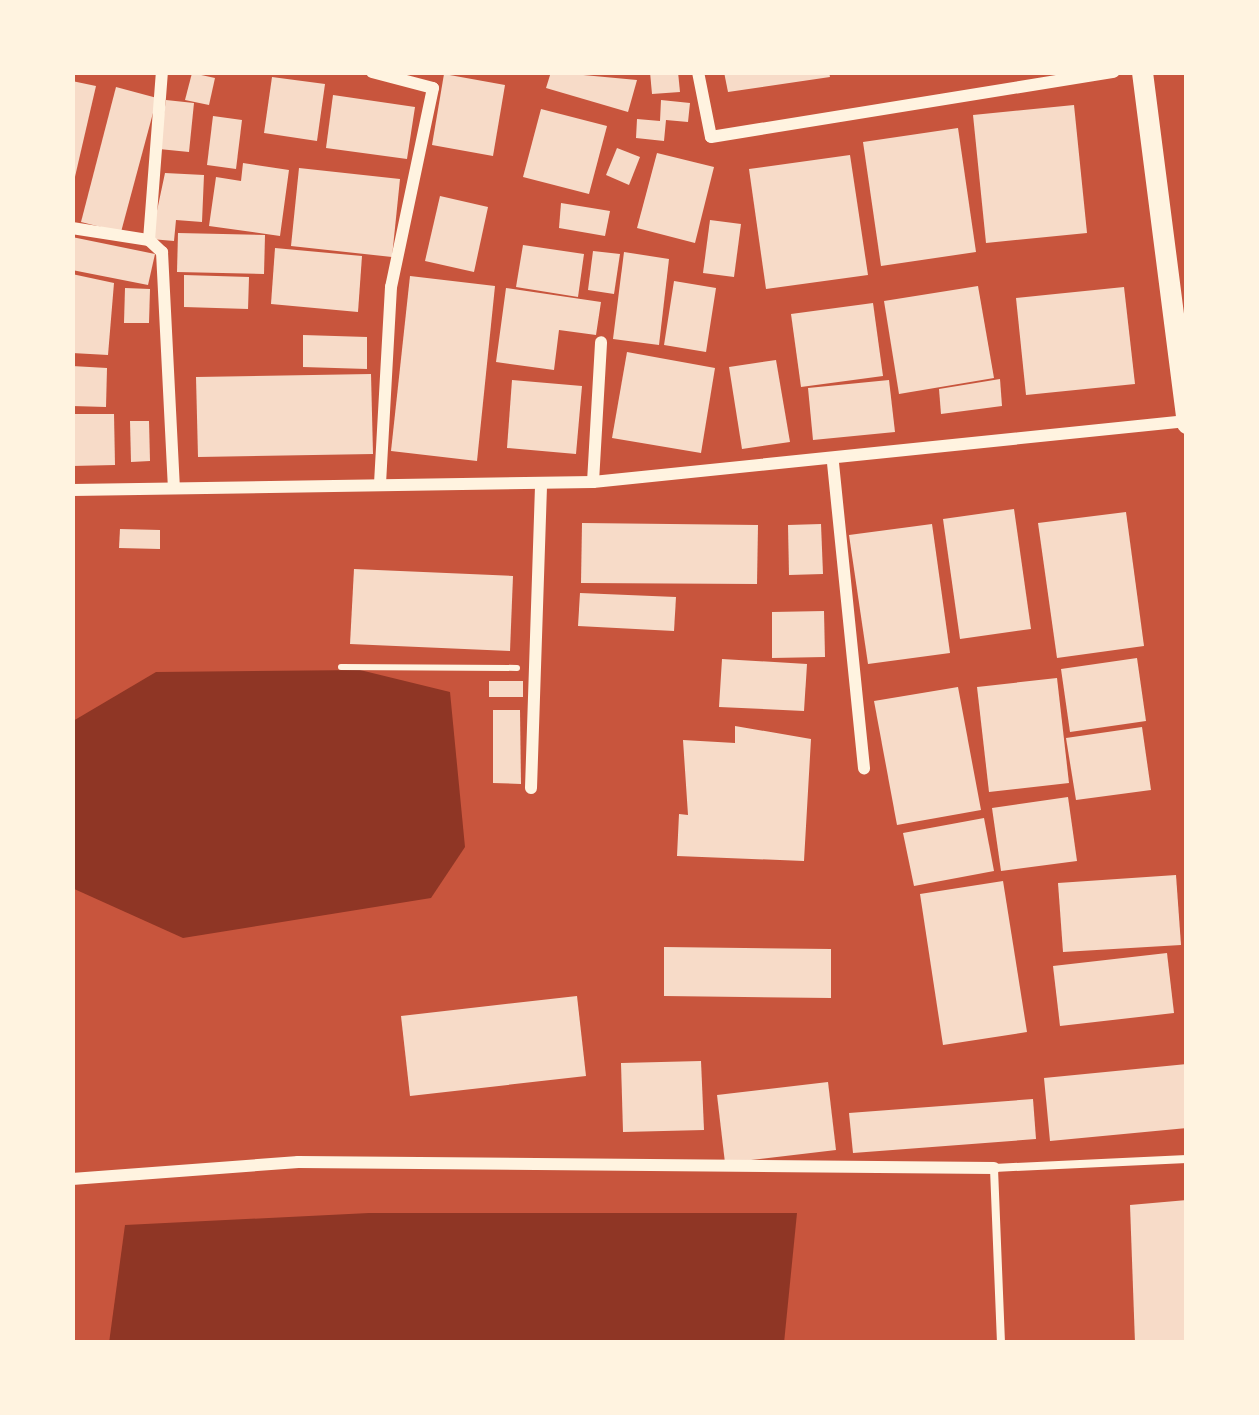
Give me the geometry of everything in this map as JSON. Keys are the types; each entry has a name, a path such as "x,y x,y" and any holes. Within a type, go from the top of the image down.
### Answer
{"main road":[{"path":"1142,72 1187,422"}],"street":[{"path":"149,240 162,72"},
{"path":"372,72 433,88 391,286 380,484"},
{"path":"698,72 711,137 1114,72"},
{"path":"72,227 149,240 163,252 175,488"},
{"path":"593,482 601,342"},
{"path":"72,490 593,482 832,463 1187,422"},
{"path":"832,463 864,768"},
{"path":"532,788 532,668 542,649 541,483"},
{"path":"72,1179 298,1162 994,1168"}],"lane":[{"path":"1001,1343 994,1168 1187,1159"}],"path":[{"path":"341,667 532,668"}],"shaded area":[{"path":"360,670 450,692 465,847 431,898 183,938 72,888 73,721 156,672"},
{"path":"369,1213 797,1213 784,1343 109,1343 125,1225"}],"building":[{"path":"551,72 637,80 628,112 546,88"},
{"path":"650,72 678,72 680,92 652,94"},
{"path":"724,72 829,72 830,77 728,92"},
{"path":"192,73 215,78 209,105 185,100"},
{"path":"444,74 505,85 493,156 432,145"},
{"path":"272,77 325,84 317,141 264,133"},
{"path":"72,81 96,86 74,181 72,181"},
{"path":"116,87 157,98 121,232 81,222"},
{"path":"333,95 415,107 407,159 326,148"},
{"path":"166,100 194,103 189,152 159,149"},
{"path":"661,100 690,103 688,122 666,120 664,141 636,138 637,119 660,121"},
{"path":"1074,105 1087,233 986,243 973,115"},
{"path":"541,109 607,126 589,194 523,177"},
{"path":"213,116 242,120 236,169 207,165"},
{"path":"958,128 976,252 881,266 863,142"},
{"path":"617,148 640,157 629,185 606,175"},
{"path":"657,153 714,167 695,243 637,228"},
{"path":"850,155 868,275 766,289 749,169"},
{"path":"243,163 289,170 280,236 209,226 216,177 241,181"},
{"path":"299,168 400,179 392,257 291,246"},
{"path":"165,173 204,175 202,222 176,220 174,241 151,239"},
{"path":"440,196 488,207 474,272 425,261"},
{"path":"561,203 610,211 605,236 559,228"},
{"path":"710,220 741,224 734,277 703,273"},
{"path":"178,233 265,235 264,274 177,272"},
{"path":"72,237 155,254 148,285 72,270"},
{"path":"523,245 584,254 578,297 516,287"},
{"path":"275,248 362,256 358,312 271,304"},
{"path":"593,251 620,254 614,294 588,290"},
{"path":"624,252 669,259 659,345 613,339"},
{"path":"72,274 114,283 108,355 72,353"},
{"path":"184,275 249,277 248,309 184,307"},
{"path":"410,276 495,286 477,461 391,451"},
{"path":"674,281 716,288 706,352 664,345"},
{"path":"978,286 994,378 899,394 884,301"},
{"path":"1124,287 1135,384 1026,395 1016,298"},
{"path":"125,288 150,289 149,323 124,323"},
{"path":"506,288 601,302 596,335 559,330 554,370 496,362"},
{"path":"873,303 883,376 801,387 791,314"},
{"path":"303,335 367,337 367,369 303,367"},
{"path":"627,352 715,368 701,453 612,438"},
{"path":"776,360 790,442 742,449 729,367"},
{"path":"72,366 107,368 106,407 72,406"},
{"path":"371,374 373,454 198,457 196,377"},
{"path":"1000,379 1002,406 941,414 939,389"},
{"path":"512,380 582,386 576,454 507,448"},
{"path":"889,380 895,432 813,440 808,388"},
{"path":"72,414 114,414 115,465 72,466"},
{"path":"130,421 149,421 150,461 131,462"},
{"path":"1014,509 1031,629 960,639 943,519"},
{"path":"1126,512 1144,646 1057,658 1038,523"},
{"path":"582,523 758,525 757,584 581,583"},
{"path":"821,524 823,574 789,575 788,525"},
{"path":"932,524 950,653 868,664 849,535"},
{"path":"120,529 160,530 160,549 119,548"},
{"path":"354,569 513,576 510,651 350,644"},
{"path":"580,593 676,597 674,631 578,626"},
{"path":"824,611 825,657 772,658 772,612"},
{"path":"1137,658 1146,721 1070,732 1061,669"},
{"path":"722,659 807,664 804,711 719,707"},
{"path":"1057,678 1069,783 989,792 977,687"},
{"path":"489,681 523,681 523,697 489,697"},
{"path":"958,687 981,810 897,825 874,701"},
{"path":"493,710 520,710 521,784 493,783"},
{"path":"735,726 811,739 804,861 677,856 679,814 688,815 683,740 735,743"},
{"path":"1142,727 1151,790 1076,800 1066,738"},
{"path":"1068,797 1077,861 1001,871 992,808"},
{"path":"984,818 994,871 914,886 903,833"},
{"path":"1176,875 1181,945 1063,952 1058,883"},
{"path":"1003,881 1027,1032 943,1045 920,894"},
{"path":"664,947 831,949 831,998 664,996"},
{"path":"1167,953 1174,1013 1060,1026 1053,966"},
{"path":"577,996 586,1076 410,1096 401,1016"},
{"path":"701,1061 704,1130 623,1132 621,1063"},
{"path":"1187,1064 1187,1128 1050,1141 1044,1078"},
{"path":"828,1082 836,1150 725,1163 717,1095"},
{"path":"1033,1099 1036,1139 853,1153 849,1113"},
{"path":"1187,1200 1187,1343 1135,1343 1130,1205"}]}
